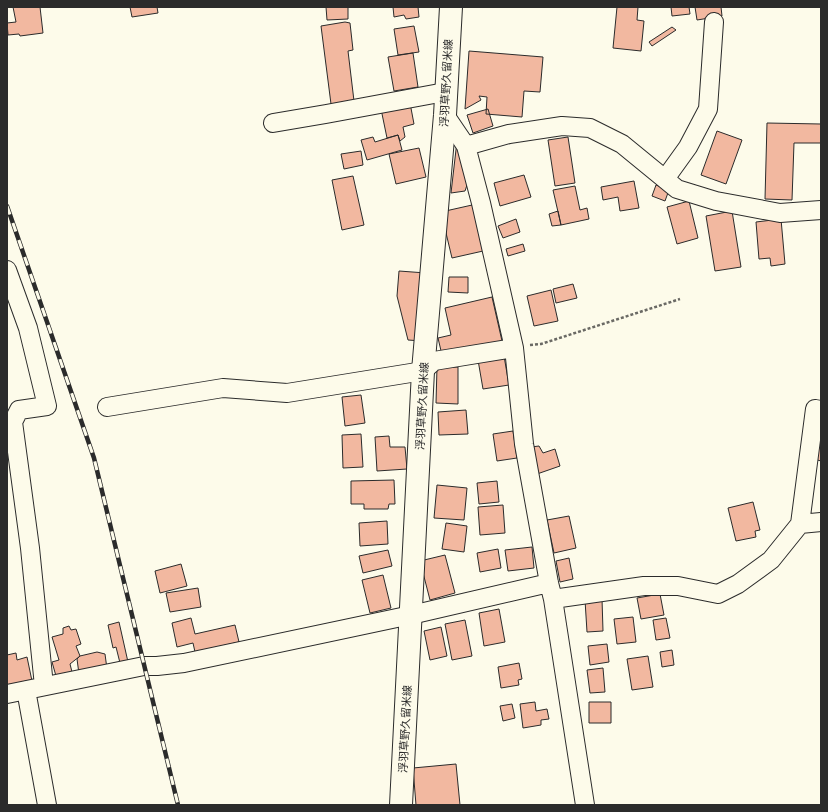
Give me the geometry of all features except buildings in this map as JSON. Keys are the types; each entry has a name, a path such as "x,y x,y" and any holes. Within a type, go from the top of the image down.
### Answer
{"main road":[{"name":"浮羽草野久留米線","path":"401,805 423,371 445,115 445,92 451,7"}],"street":[{"path":"665,179 688,147 708,109 714,22"},
{"path":"273,123 331,114 445,92"},
{"path":"445,115 466,146 514,348 524,444 551,591 585,805"},
{"path":"466,146 509,134 562,126 590,128 622,144 677,189 716,201 780,213 821,210"},
{"path":"7,270 28,328 47,406 19,410 10,422 30,548 44,686"},
{"path":"108,407 223,388 287,393 423,371 434,361 514,348"},
{"path":"7,694 144,666 184,663 411,615 551,591 644,586 678,586 718,594 738,584 771,560 800,524 814,409 821,410"},
{"path":"800,524 821,522"},
{"path":"26,690 47,805"}],"path":[{"path":"514,348 541,344 680,298"}],"railway":[{"path":"7,206 94,458 178,805"}]}
